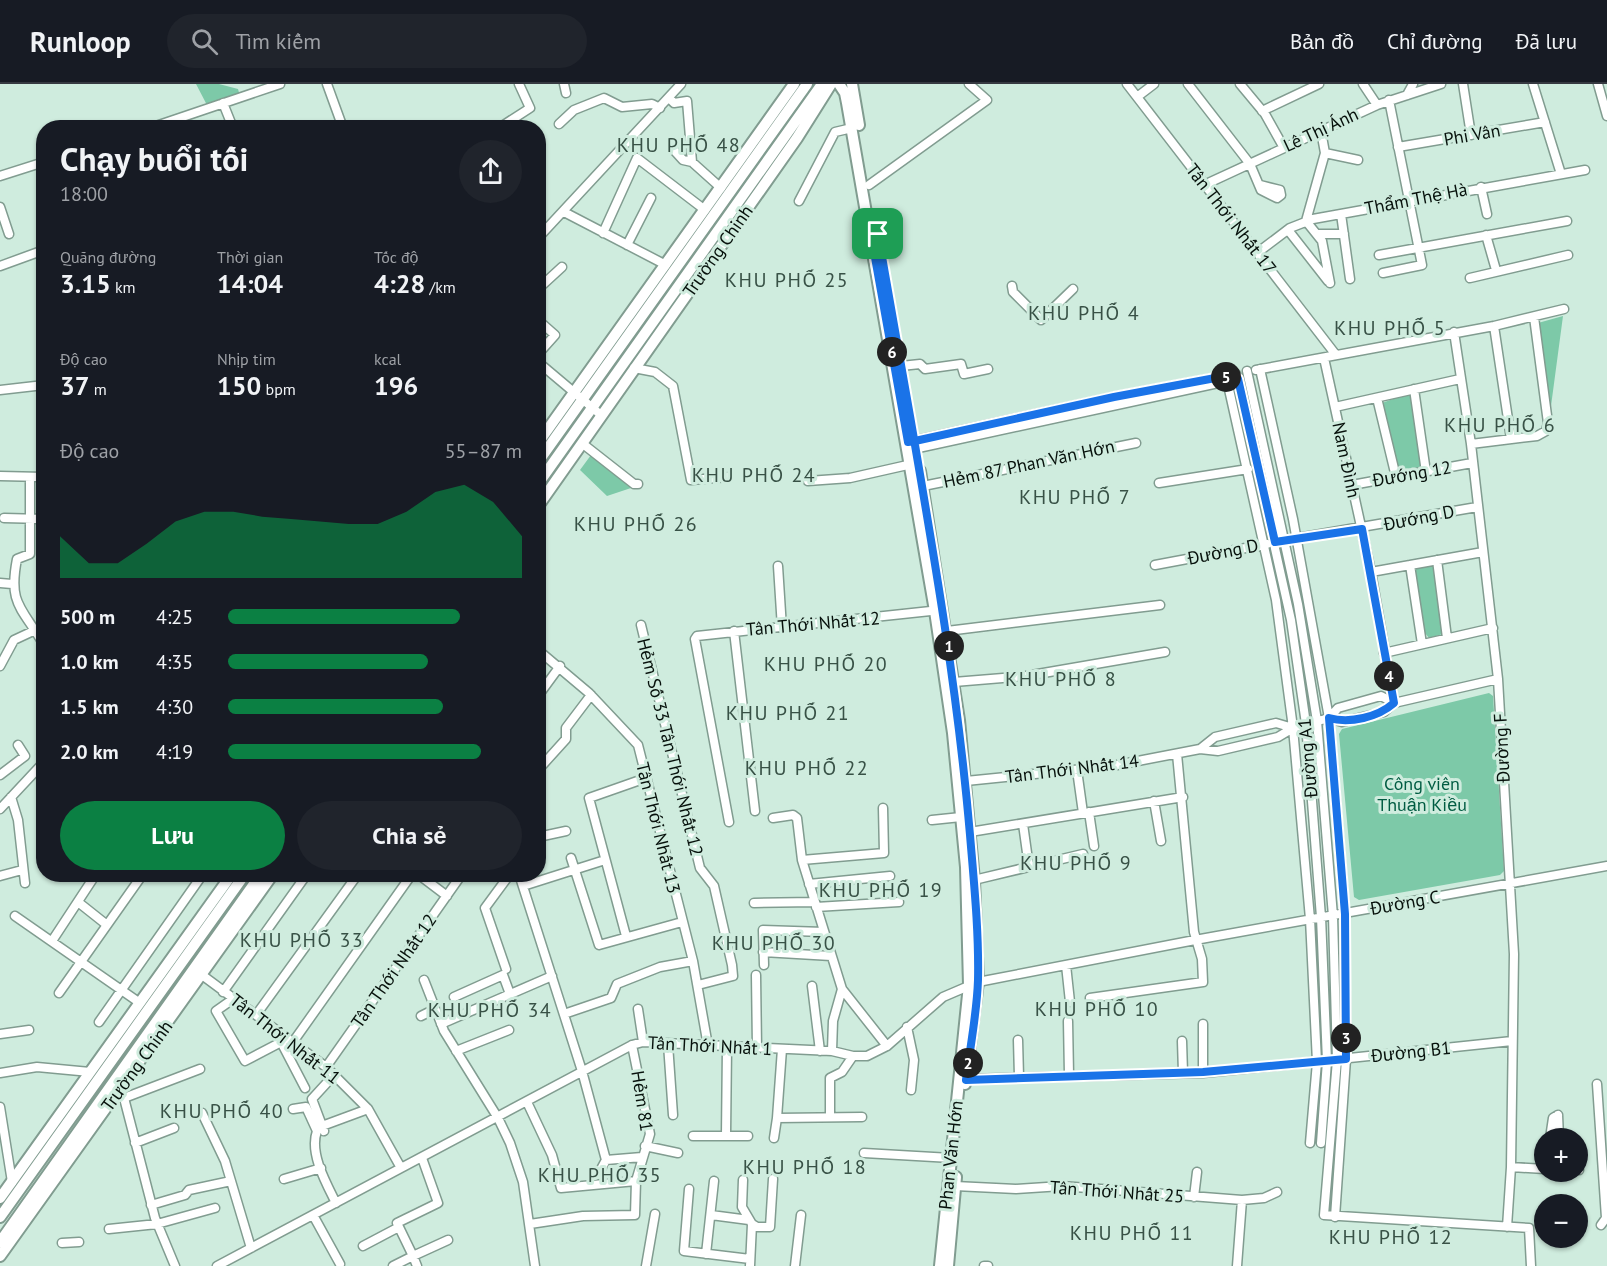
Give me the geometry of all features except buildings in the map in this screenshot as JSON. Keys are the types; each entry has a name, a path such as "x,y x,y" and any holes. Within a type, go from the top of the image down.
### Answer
{"main road":[{"name":"Trường Chinh","path":"546,449 666,266 794,84"},
{"name":"Trường Chinh","path":"546,434 579,397 807,84"},
{"name":"Trường Chinh","path":"546,495 584,444 597,412 822,84"},
{"name":"Trường Chinh","path":"546,474 634,368 797,138 831,84"},
{"name":"Phan Văn Hớn","path":"838,84 845,93 901,366 912,446 912,464 939,610 947,631 966,781 974,880 974,983 948,1266"},
{"name":"Phan Văn Hớn","path":"852,84 875,235 912,446 922,486 953,733 967,886 974,983 951,1158 940,1266"},
{"name":"Trường Chinh","path":"0,1198 226,882"},
{"name":"Trường Chinh","path":"2,1214 239,882"},
{"name":"Trường Chinh","path":"1,1242 255,882"},
{"name":"Trường Chinh","path":"0,1256 121,1094 267,882"}],"street":[{"path":"184,120 223,103 280,84"},
{"path":"327,84 340,120"},
{"path":"511,120 530,108 519,84"},
{"path":"546,230 681,84"},
{"path":"869,185 987,100 969,84"},
{"name":"Tân Thới Nhất 17","path":"1127,84 1336,355"},
{"path":"1137,97 1154,84"},
{"path":"1188,84 1250,164 1260,185"},
{"path":"1240,84 1262,111 1284,148"},
{"path":"1262,111 1319,84"},
{"path":"1363,84 1377,105"},
{"path":"1407,95 1413,84"},
{"name":"Lê Thị Ánh","path":"1204,185 1377,105 1441,84"},
{"path":"1463,84 1471,135"},
{"path":"1533,84 1561,174"},
{"path":"1598,84 1607,116"},
{"path":"559,124 574,110 604,98 622,107 652,104 660,108"},
{"path":"669,98 674,103 687,101 692,162"},
{"path":"1383,273 1422,265 1389,100"},
{"path":"223,103 230,120"},
{"name":"Phi Vân","path":"1398,147 1545,122"},
{"path":"799,201 835,132 852,128"},
{"path":"1287,230 1330,283 1318,234 1306,221 1325,153 1321,130"},
{"path":"673,149 682,160 692,162 721,188"},
{"path":"1325,153 1358,160"},
{"path":"603,233 633,161 637,158 705,210"},
{"path":"0,176 36,165"},
{"name":"Thẩm Thệ Hà","path":"1257,253 1287,230 1306,221 1409,200 1585,170"},
{"path":"1481,187 1487,214"},
{"path":"627,245 651,198"},
{"path":"0,207 9,234"},
{"path":"564,212 666,266"},
{"path":"1341,214 1350,279"},
{"path":"1379,255 1567,221"},
{"path":"1318,234 1344,234"},
{"path":"1486,235 1496,270"},
{"path":"0,266 36,253"},
{"path":"1470,278 1496,270 1568,255"},
{"path":"546,282 562,267"},
{"path":"1012,286 1013,292 1041,320 1073,290"},
{"path":"912,446 1164,390 1494,326 1564,309"},
{"path":"1471,444 1537,436 1546,431 1548,423 1534,317"},
{"path":"1494,326 1511,439"},
{"path":"546,327 555,335 546,345"},
{"name":"Đường F","path":"1454,332 1471,444 1498,679 1514,954 1511,1167 1507,1227"},
{"name":"Nam Đình","path":"1324,358 1371,572 1394,703"},
{"path":"901,366 920,364 925,369 960,364 964,374 987,369"},
{"path":"634,368 656,372 673,386 691,480 728,477"},
{"path":"546,369 597,412"},
{"name":"Đường A1","path":"1260,372 1297,538 1329,718 1345,914 1342,1059"},
{"name":"Đường A1","path":"1248,374 1285,540 1317,722 1342,1059"},
{"name":"Đường A1","path":"1237,376 1291,620 1306,724 1321,917 1327,1061 1321,1143"},
{"name":"Đường A1","path":"1227,378 1276,600 1293,728 1310,919 1317,1062 1310,1143"},
{"path":"1335,407 1460,379"},
{"path":"0,390 36,386"},
{"path":"1414,389 1426,472"},
{"path":"1377,398 1396,477"},
{"name":"Hẻm 87 Phan Văn Hớn","path":"922,486 1136,443"},
{"path":"584,444 634,484 638,484"},
{"path":"808,481 850,478 912,464"},
{"name":"Đướng 12","path":"1352,486 1472,464"},
{"path":"1159,483 1248,469"},
{"path":"0,476 36,478"},
{"path":"30,478 32,519 30,554 17,559 12,584 16,604 36,625"},
{"name":"Đướng D","path":"1362,529 1477,507"},
{"path":"3,518 36,519"},
{"name":"Đường D","path":"1155,565 1285,540 1362,529"},
{"path":"1371,572 1483,552"},
{"path":"1437,560 1447,638"},
{"path":"1410,565 1422,644"},
{"path":"778,566 782,628"},
{"path":"0,583 12,584"},
{"path":"947,631 1160,604"},
{"name":"Tân Thới Nhất 12","path":"729,822 695,639 697,636 939,610"},
{"name":"Hẻm Số 33 Tân Thới Nhất 12","path":"640,626 700,868 714,886 732,976 698,985"},
{"path":"1384,653 1493,628"},
{"path":"0,666 14,640 36,629"},
{"path":"734,631 755,811"},
{"path":"954,682 1026,676 1038,672 1165,652"},
{"name":"Tân Thới Nhất 13","path":"546,656 591,695 638,745 681,922 693,961 708,1046"},
{"path":"546,685 560,666"},
{"path":"1329,718 1342,722 1384,712 1394,703 1498,679"},
{"path":"546,759 566,739 566,728 591,695"},
{"path":"1200,749 1218,751 1278,737 1293,728 1329,718 1338,708 1381,696 1394,703"},
{"path":"1200,749 1215,737 1276,723 1293,728"},
{"path":"0,775 25,756 18,745"},
{"name":"Tân Thới Nhất 14","path":"966,781 1077,770 1200,749"},
{"path":"1090,998 1203,982 1202,959 1195,940 1183,797 1177,754"},
{"path":"0,809 36,770"},
{"path":"1077,770 1094,846"},
{"path":"626,936 589,798 646,778"},
{"path":"11,797 18,820 25,883"},
{"path":"970,832 1183,797"},
{"path":"1154,801 1161,841"},
{"path":"802,861 884,853 883,808"},
{"path":"773,818 793,815 797,818 802,861 842,989 887,1046"},
{"path":"932,820 961,817"},
{"path":"1023,824 1029,867"},
{"path":"546,835 566,831"},
{"path":"974,880 1083,854"},
{"path":"571,858 599,945 681,922"},
{"path":"546,878 605,860"},
{"name":"Đường C","path":"1195,940 1607,866"},
{"path":"0,876 22,870"},
{"path":"809,884 890,876"},
{"path":"51,941 91,882"},
{"path":"59,993 137,882"},
{"path":"99,1022 197,882"},
{"path":"224,992 301,882"},
{"path":"256,1015 352,882"},
{"path":"233,999 216,1011 245,1061 287,1041 406,882"},
{"path":"429,882 447,896"},
{"name":"Tân Thới Nhất 12","path":"326,1067 457,882"},
{"path":"504,882 485,908 506,969"},
{"path":"522,882 582,1071 606,1160 600,1171"},
{"path":"523,886 535,882"},
{"path":"78,902 107,925"},
{"path":"754,903 899,902"},
{"path":"15,916 140,1003"},
{"path":"764,965 763,930 824,932"},
{"name":"Tân Thới Nhất 1","path":"217,1266 231,1263 251,1248 632,1045 644,1042 832,1051 853,1056 867,1056 887,1046 943,998 974,983 1195,940"},
{"path":"763,952 831,956"},
{"path":"564,1014 611,999 617,984 660,967 693,961"},
{"path":"1066,965 1070,1002"},
{"name":"Tân Thới Nhất 11","path":"202,975 287,1041 326,1067 368,1109 401,1168"},
{"path":"454,997 504,975 510,994"},
{"path":"756,975 757,1048"},
{"path":"441,1024 552,976"},
{"path":"423,980 441,1024 498,1118 523,1182 535,1266"},
{"path":"812,986 820,1051"},
{"path":"832,1051 833,1021 842,989"},
{"path":"421,1016 435,1009"},
{"path":"638,1009 644,1042"},
{"path":"1068,1021 1069,1075"},
{"path":"1203,1024 1203,1072"},
{"path":"908,1027 914,1060 911,1090"},
{"path":"0,1034 29,1030"},
{"path":"456,1051 509,1030"},
{"path":"1018,1040 1019,1077"},
{"path":"287,1041 304,1088"},
{"path":"1182,1041 1183,1073"},
{"name":"Đường B1","path":"966,1080 1203,1072 1512,1041"},
{"path":"668,1044 673,1115"},
{"name":"Hẻm 81","path":"530,1224 583,1216 635,1215 636,1181 650,1134 632,1045"},
{"path":"726,1047 726,1135"},
{"path":"774,1137 782,1049"},
{"path":"830,1115 830,1078 842,1072 853,1056"},
{"path":"1342,1059 1324,1215 1529,1228 1531,1266"},
{"path":"1335,1216 1342,1059"},
{"path":"0,1073 37,1067 90,1072"},
{"path":"175,1266 151,1205 121,1094 200,1069"},
{"path":"334,1075 312,1099 323,1129 368,1109"},
{"path":"1597,1084 1604,1129 1606,1218 1601,1225"},
{"path":"527,1102 552,1155 561,1188 636,1181"},
{"path":"0,1107 12,1182"},
{"path":"293,1109 306,1107 317,1131 314,1139 321,1168 336,1203"},
{"path":"202,1113 231,1181 251,1248"},
{"path":"777,1118 830,1115 832,1118 862,1117"},
{"path":"1552,1128 1553,1118 1558,1115 1559,1128"},
{"path":"135,1143 174,1128"},
{"path":"693,1136 748,1136"},
{"path":"645,1146 678,1153"},
{"path":"864,1153 951,1158"},
{"path":"606,1160 642,1157"},
{"path":"417,1266 397,1223 438,1203 422,1158"},
{"path":"1511,1167 1534,1168"},
{"path":"284,1179 321,1168"},
{"path":"1194,1197 1197,1172"},
{"path":"743,1180 742,1207 757,1227 770,1227 773,1179"},
{"path":"151,1205 186,1195 189,1190 231,1181"},
{"path":"706,1254 714,1181"},
{"name":"Tân Thới Nhất 25","path":"955,1186 1016,1189 1062,1186 1242,1200 1264,1198 1277,1192"},
{"path":"689,1189 684,1251 750,1262 751,1222"},
{"path":"1237,1266 1242,1200"},
{"path":"109,1229 157,1224 216,1208"},
{"path":"646,1266 655,1214"},
{"path":"313,1215 340,1264"},
{"path":"711,1215 751,1222"},
{"path":"795,1266 801,1215"},
{"path":"363,1246 399,1227"},
{"path":"393,1266 448,1240"},
{"path":"62,1243 79,1242"}],"green space":[{"path":"196,84 219,84 238,89 240,96 208,107"},
{"path":"1563,316 1549,421 1538,323"},
{"path":"1409,393 1412,394 1422,468 1402,473 1398,470 1382,403"},
{"path":"591,455 631,488 607,496 580,470"},
{"path":"1434,564 1443,634 1429,638 1425,633 1415,571 1417,568"},
{"name":"Công viên Thuận Kiều","path":"1489,693 1493,696 1504,871 1500,875 1359,900 1354,897 1339,734 1342,729"}],"district":[{"name":"KHU PHỐ 48","path":"679,145"},
{"name":"KHU PHỐ 25","path":"787,280"},
{"name":"KHU PHỐ 4","path":"1084,313"},
{"name":"KHU PHỐ 5","path":"1390,328"},
{"name":"KHU PHỐ 6","path":"1500,425"},
{"name":"KHU PHỐ 24","path":"754,475"},
{"name":"KHU PHỐ 7","path":"1075,497"},
{"name":"KHU PHỐ 26","path":"636,524"},
{"name":"KHU PHỐ 20","path":"826,664"},
{"name":"KHU PHỐ 8","path":"1061,679"},
{"name":"KHU PHỐ 21","path":"788,713"},
{"name":"KHU PHỐ 22","path":"807,768"},
{"name":"KHU PHỐ 9","path":"1076,863"},
{"name":"KHU PHỐ 19","path":"881,890"},
{"name":"KHU PHỐ 33","path":"302,940"},
{"name":"KHU PHỐ 30","path":"774,943"},
{"name":"KHU PHỐ 10","path":"1097,1009"},
{"name":"KHU PHỐ 34","path":"490,1010"},
{"name":"KHU PHỐ 40","path":"222,1111"},
{"name":"KHU PHỐ 18","path":"805,1167"},
{"name":"KHU PHỐ 35","path":"600,1175"},
{"name":"KHU PHỐ 11","path":"1132,1233"},
{"name":"KHU PHỐ 12","path":"1391,1237"}],"route":[{"path":"878,234 871,235 908,442 915,441 1114,397 1226,376 1227,381 1238,379 1275,542 1362,529 1394,703 1384,712 1342,722 1329,718 1345,914 1346,1059 1203,1072 966,1080 978,982 974,880 966,781 947,631 915,441 878,234"}]}
